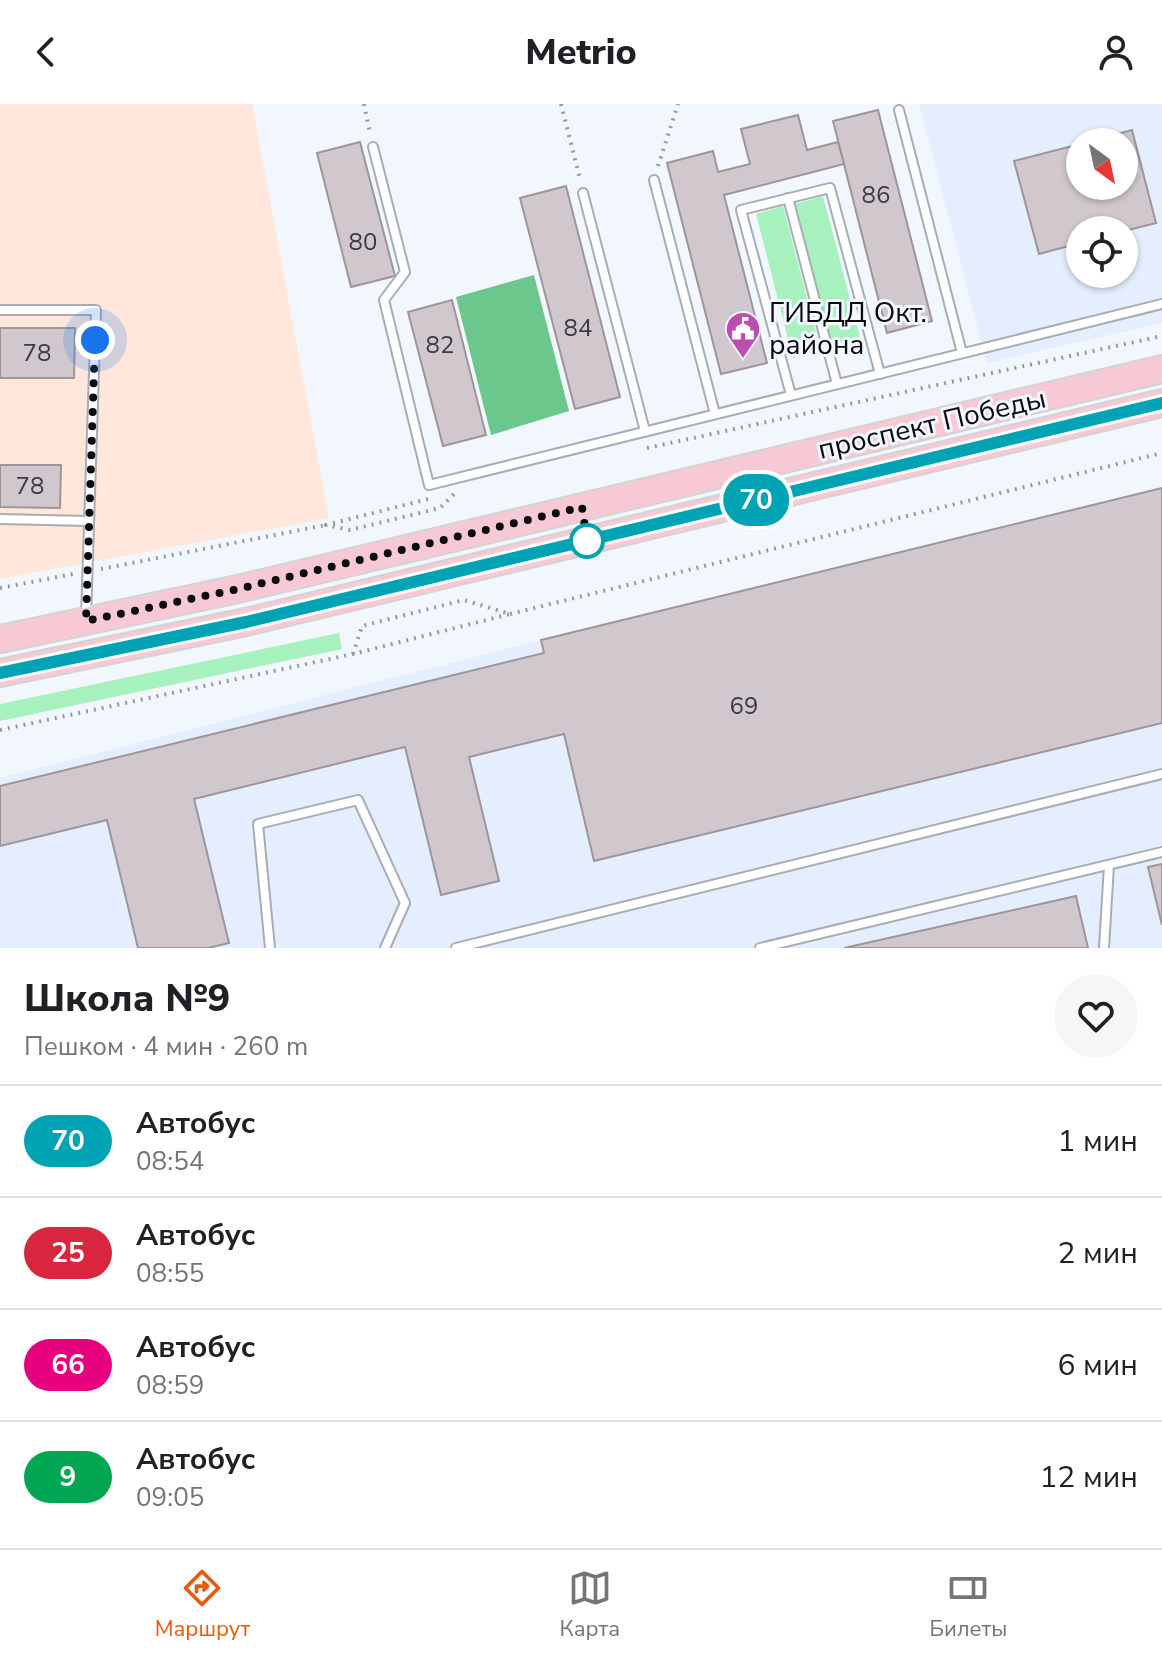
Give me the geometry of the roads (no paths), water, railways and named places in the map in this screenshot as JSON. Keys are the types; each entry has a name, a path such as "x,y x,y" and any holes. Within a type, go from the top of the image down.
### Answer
{"main road":[{"name":"проспект Победы","path":"0,639 238,589 1162,369"},
{"name":"проспект Победы","path":"0,673 246,622 1162,403"}],"lane":[{"path":"899,110 962,353"},
{"path":"373,147 405,272 384,300 429,485 1162,304"},
{"path":"654,180 715,414"},
{"path":"791,395 741,210 830,188 880,374"},
{"path":"583,193 645,431"},
{"path":"788,198 837,384"},
{"path":"0,310 96,310 86,621"},
{"path":"0,519 88,521"},
{"path":"456,948 1162,774"},
{"path":"270,948 258,824 358,800 405,903 385,948"},
{"path":"760,948 1162,852"},
{"path":"1104,948 1109,865"}],"place":[{"name":"ГИБДД Окт. района","path":"743,360"}]}
